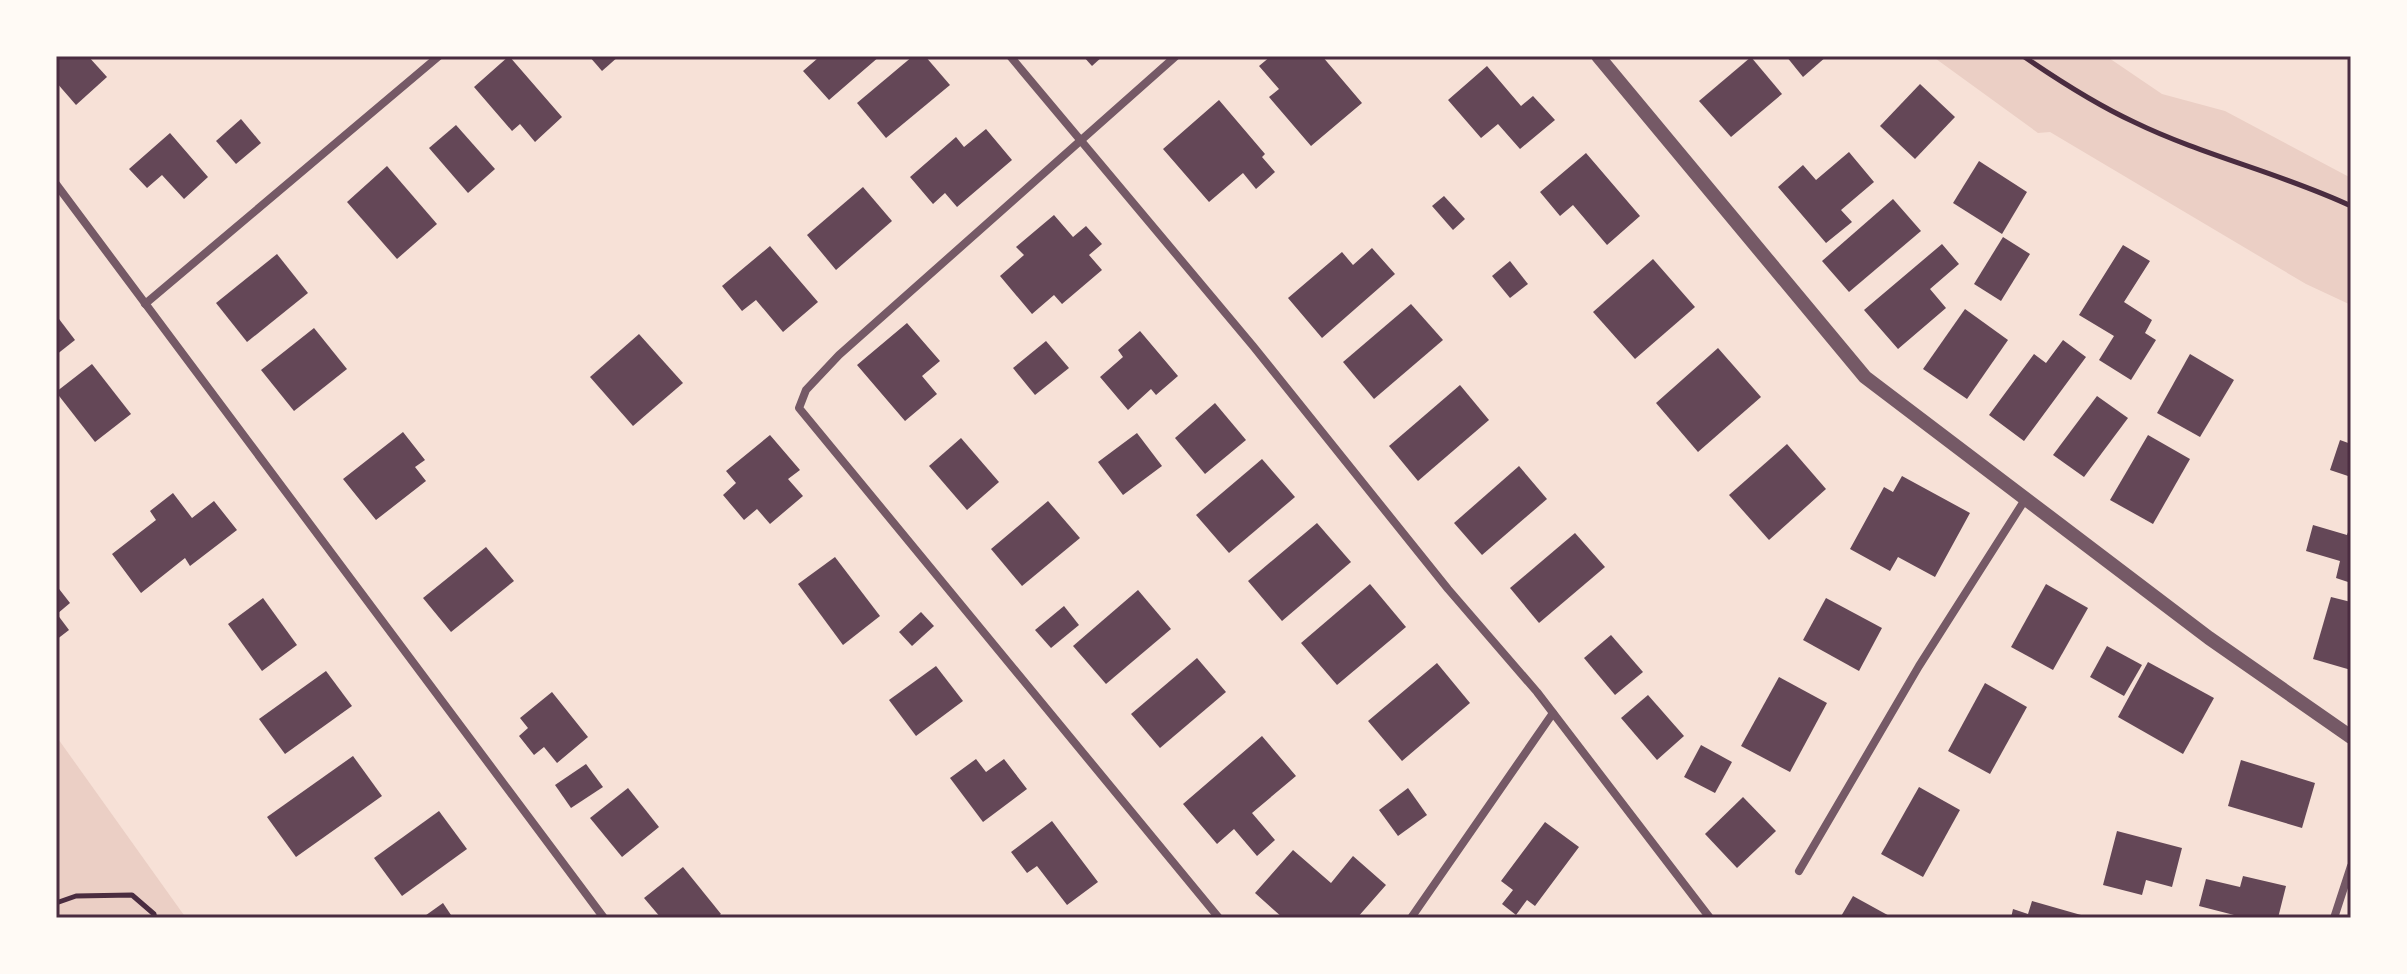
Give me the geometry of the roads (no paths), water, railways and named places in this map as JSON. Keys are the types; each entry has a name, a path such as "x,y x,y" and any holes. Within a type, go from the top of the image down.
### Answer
{"street":[{"path":"145,304 439,56"},
{"path":"1010,56 1081,138 1448,589 1553,713 1710,918"},
{"path":"1176,56 839,355 806,390 799,408 1219,918"},
{"path":"1598,56 1865,377 2209,638 2351,737"},
{"path":"56,184 604,918"},
{"path":"1799,871 1919,666 2026,497"},
{"path":"1411,918 1553,713"},
{"path":"2334,918 2351,866"}]}
